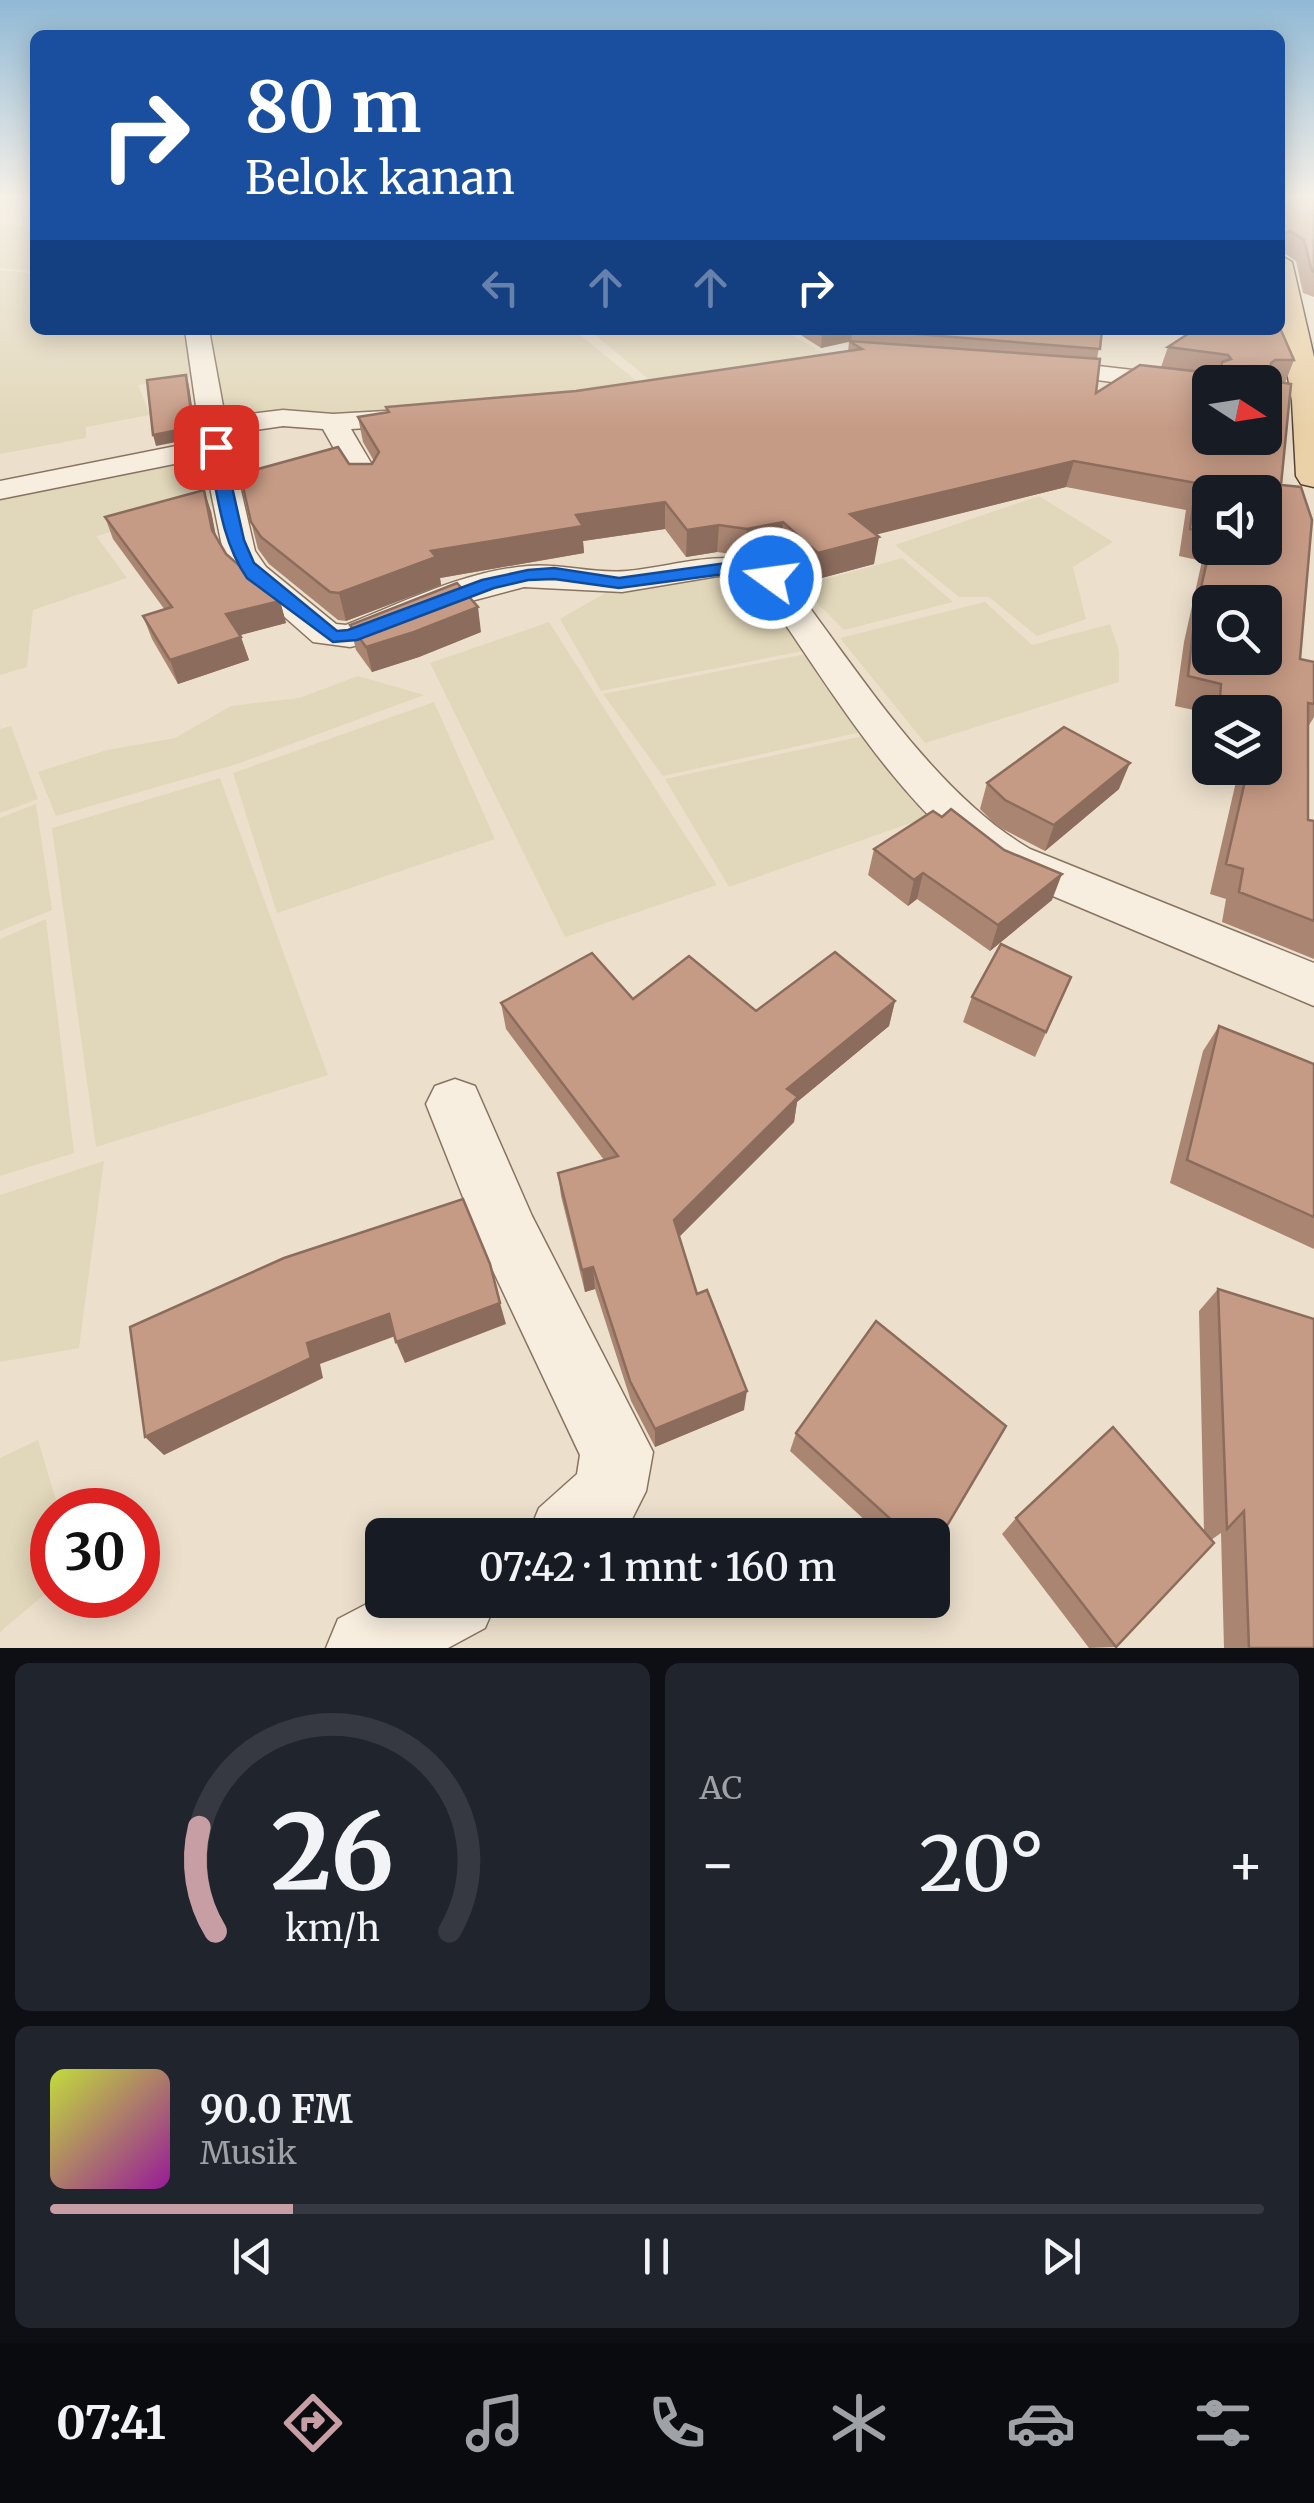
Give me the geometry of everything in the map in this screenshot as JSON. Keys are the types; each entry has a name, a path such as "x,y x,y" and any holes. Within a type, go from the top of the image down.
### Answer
{"main road":[{"path":"1285,310 1294,399 1314,476"}],"street":[{"path":"198,335 236,540 245,564 333,636 350,636 488,584 528,575 554,574 619,583 724,567 763,572 926,788 979,840 1014,861 1314,985"},
{"path":"1017,365 1192,385"},
{"path":"0,490 294,418 333,422 450,414"},
{"path":"333,422 366,480"},
{"path":"455,1104 510,1238 617,1452 614,1484 590,1518"},
{"path":"367,1648 423,1618"}],"shaded area":[{"path":"0,275 30,275 30,335 193,335 200,375 138,385 150,415 86,427 86,438 0,454"},
{"path":"206,335 580,335 649,391 576,400 225,423"},
{"path":"595,335 792,335 825,354 662,390"},
{"path":"207,454 217,505 96,536 127,578 33,610 27,667 0,675 0,495"},
{"path":"1039,496 1113,542 1073,567 1086,619 1037,636 989,597 959,597 895,545"},
{"path":"902,558 953,602 844,630 800,586"},
{"path":"734,572 754,576 813,649 601,691 560,619 607,592"},
{"path":"985,602 1032,645 1110,624 1119,651 1119,682 925,743 840,638"},
{"path":"549,622 717,885 565,937 430,663"},
{"path":"816,652 875,729 663,776 603,694"},
{"path":"358,676 424,695 237,764 56,816 38,772 107,750 175,738 231,706 299,698"},
{"path":"434,702 495,839 277,913 233,773"},
{"path":"11,726 38,799 0,813 0,729"},
{"path":"877,733 939,813 729,887 665,779"},
{"path":"220,778 328,1075 96,1147 52,828"},
{"path":"36,804 52,910 0,931 0,818"},
{"path":"46,919 74,1153 0,1176 0,939"},
{"path":"104,1161 79,1348 0,1362 0,1195"},
{"path":"38,1440 52,1488 30,1488 30,1607 0,1632 0,1458"}],"building":[{"path":"928,335 1101,335 1100,349"},
{"path":"1186,335 1283,335 1294,360 1275,360 1271,365 1222,365 1231,359 1228,355 1168,347"},
{"path":"849,341 1100,359 1096,393 1140,365 1192,371 1192,455 1282,455 1282,383 1291,384 1282,475 1192,475 1192,482 1074,461 850,514 879,537 818,553 783,522 747,529 719,525 687,530 665,502 576,515 583,526 431,551 436,557 339,593 330,592 261,537 251,522 240,474 338,447 349,464 372,464 379,452 358,417 389,412 386,407 576,391 862,349"},
{"path":"186,375 193,427 153,435 147,380"},
{"path":"1282,485 1301,487 1312,520 1300,659 1314,662 1314,704 1308,703 1308,820 1314,821 1314,921 1239,892 1243,869 1226,864 1244,785 1282,785 1282,695 1220,695 1221,684 1188,676 1192,641 1192,675 1282,675 1282,585 1202,585 1206,565 1282,565"},
{"path":"204,490 212,530 226,554 280,601 226,614 241,637 170,660 143,616 172,607 105,517"},
{"path":"457,583 478,607 366,647 350,625"},
{"path":"1064,727 1130,763 1054,825 1005,800 987,783"},
{"path":"951,809 1004,850 1062,874 998,925 923,873 914,880 874,849 933,811 942,817"},
{"path":"1001,944 1071,977 1046,1032 972,997"},
{"path":"835,952 895,1001 787,1089 798,1097 674,1220 697,1294 707,1290 747,1391 655,1429 630,1381 593,1267 582,1270 558,1173 618,1156 501,1003 592,953 633,999 689,956 756,1011"},
{"path":"1219,1026 1314,1064 1314,1217 1187,1160"},
{"path":"463,1199 490,1264 500,1303 396,1342 389,1314 307,1343 311,1358 145,1437 130,1327 284,1258"},
{"path":"1218,1289 1314,1319 1314,1648 1249,1648 1244,1511 1227,1529"},
{"path":"876,1321 1006,1426 950,1521 889,1518 796,1433"},
{"path":"1113,1427 1214,1543 1116,1647 1016,1518"}],"route":[{"path":"216,447 245,564 333,636 350,636 488,584 528,575 566,575 619,583 741,566 771,578"}]}
